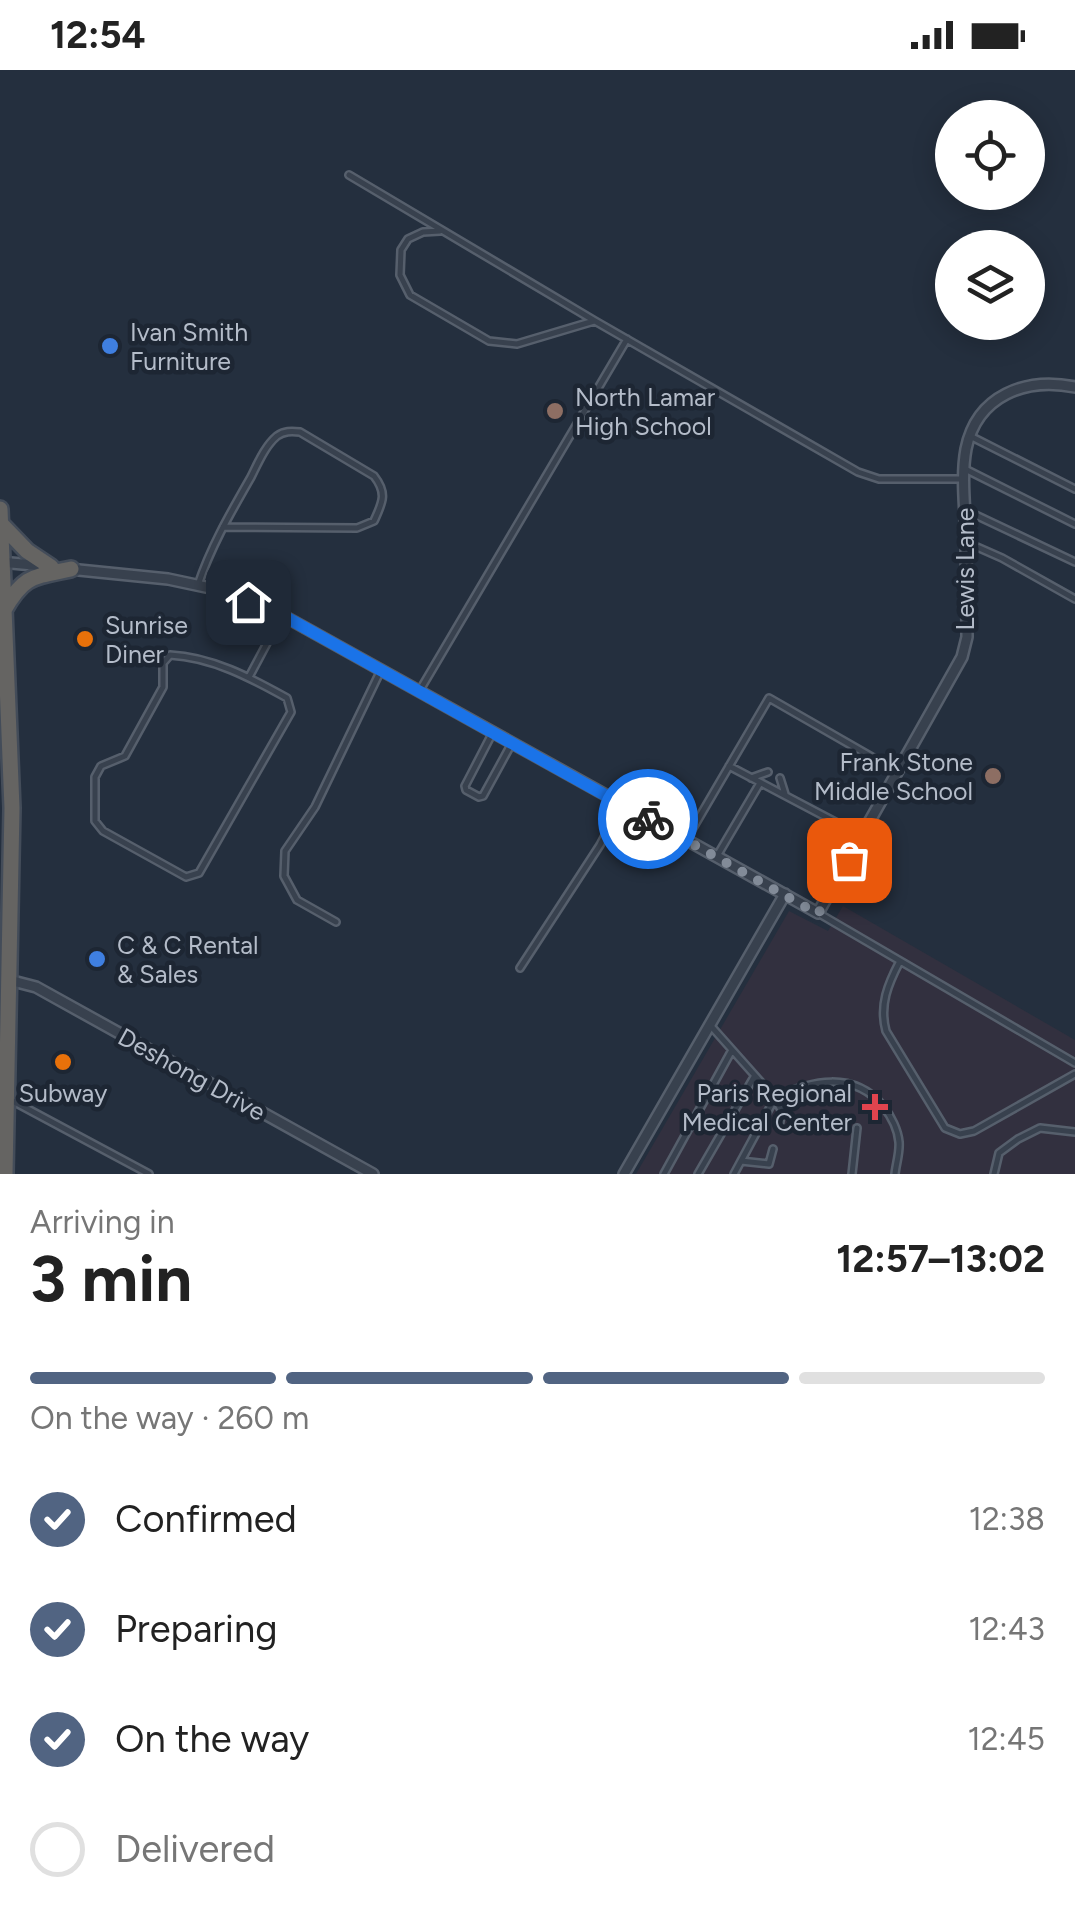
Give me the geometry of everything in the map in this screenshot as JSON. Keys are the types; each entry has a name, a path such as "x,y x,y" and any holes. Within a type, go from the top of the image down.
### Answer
{"highway":[{"path":"0,509 5,742 12,808 5,979 4,1174"},
{"path":"0,524 27,551 51,567"},
{"path":"4,610 20,585 37,576 71,569"}],"street":[{"path":"970,436 984,412 1014,390 1034,384 1075,388"},
{"name":"Lewis Lane","path":"818,914 962,657 967,637 964,474 970,436"},
{"path":"1,562 168,578 215,589 282,615 818,914"},
{"path":"628,1172 785,894"},
{"name":"Deshong Drive","path":"5,979 36,987 360,1171 373,1174"}],"lane":[{"path":"349,175 858,472 879,479 964,474 1075,524"},
{"path":"443,230 423,232 408,240 401,250 400,275 410,295 489,342 517,344 595,321"},
{"path":"420,691 627,339"},
{"path":"198,585 223,527 265,451 279,434 300,432 374,476 382,486 383,500 374,521 357,528 223,527"},
{"path":"970,436 1075,489"},
{"path":"965,510 1075,562"},
{"path":"966,542 1075,599"},
{"path":"249,677 282,615"},
{"path":"170,655 190,656 249,677 287,698 292,712 199,873 186,877 103,831 95,821 94,776 101,766 125,756 164,687 164,663 170,655"},
{"path":"336,922 297,900 284,876 285,850 315,807 381,670"},
{"path":"686,840 769,698 898,772"},
{"path":"494,732 466,790 483,796 512,743"},
{"path":"730,766 862,836"},
{"path":"751,778 768,772"},
{"path":"780,778 786,796"},
{"path":"717,856 760,783"},
{"path":"520,968 600,846 622,804"},
{"path":"818,914 1075,1063"},
{"path":"900,961 885,996 882,1018 944,1128 960,1134 974,1131 1075,1074"},
{"path":"710,1025 775,1098 782,1112 779,1126"},
{"path":"664,1174 732,1050"},
{"path":"698,1174 754,1076"},
{"path":"734,1174 775,1098 796,1088 828,1081 856,1084 876,1098 891,1116 900,1142 895,1174"},
{"path":"6,1098 149,1174"},
{"path":"852,1174 857,1128"},
{"path":"994,1174 999,1153 1018,1139 1040,1128 1075,1132"},
{"path":"741,1161 769,1164 773,1150"}],"shaded area":[{"name":"Paris Regional Medical Center","path":"843,906 1075,1040 1075,1174 636,1174 789,911 828,931"}],"way so far":[{"path":"648,819 818,914 849,860"}],"place":[{"name":"Ivan Smith Furniture","path":"110,346"},
{"name":"North Lamar High School","path":"555,411"},
{"name":"Sunrise Diner","path":"85,639"},
{"name":"Frank Stone Middle School","path":"993,776"},
{"name":"C & C Rental & Sales","path":"97,959"},
{"name":"Subway","path":"63,1062"},
{"name":"Paris Regional Medical Center","path":"875,1107"}],"route":[{"path":"248,602 282,615 648,819"}]}
